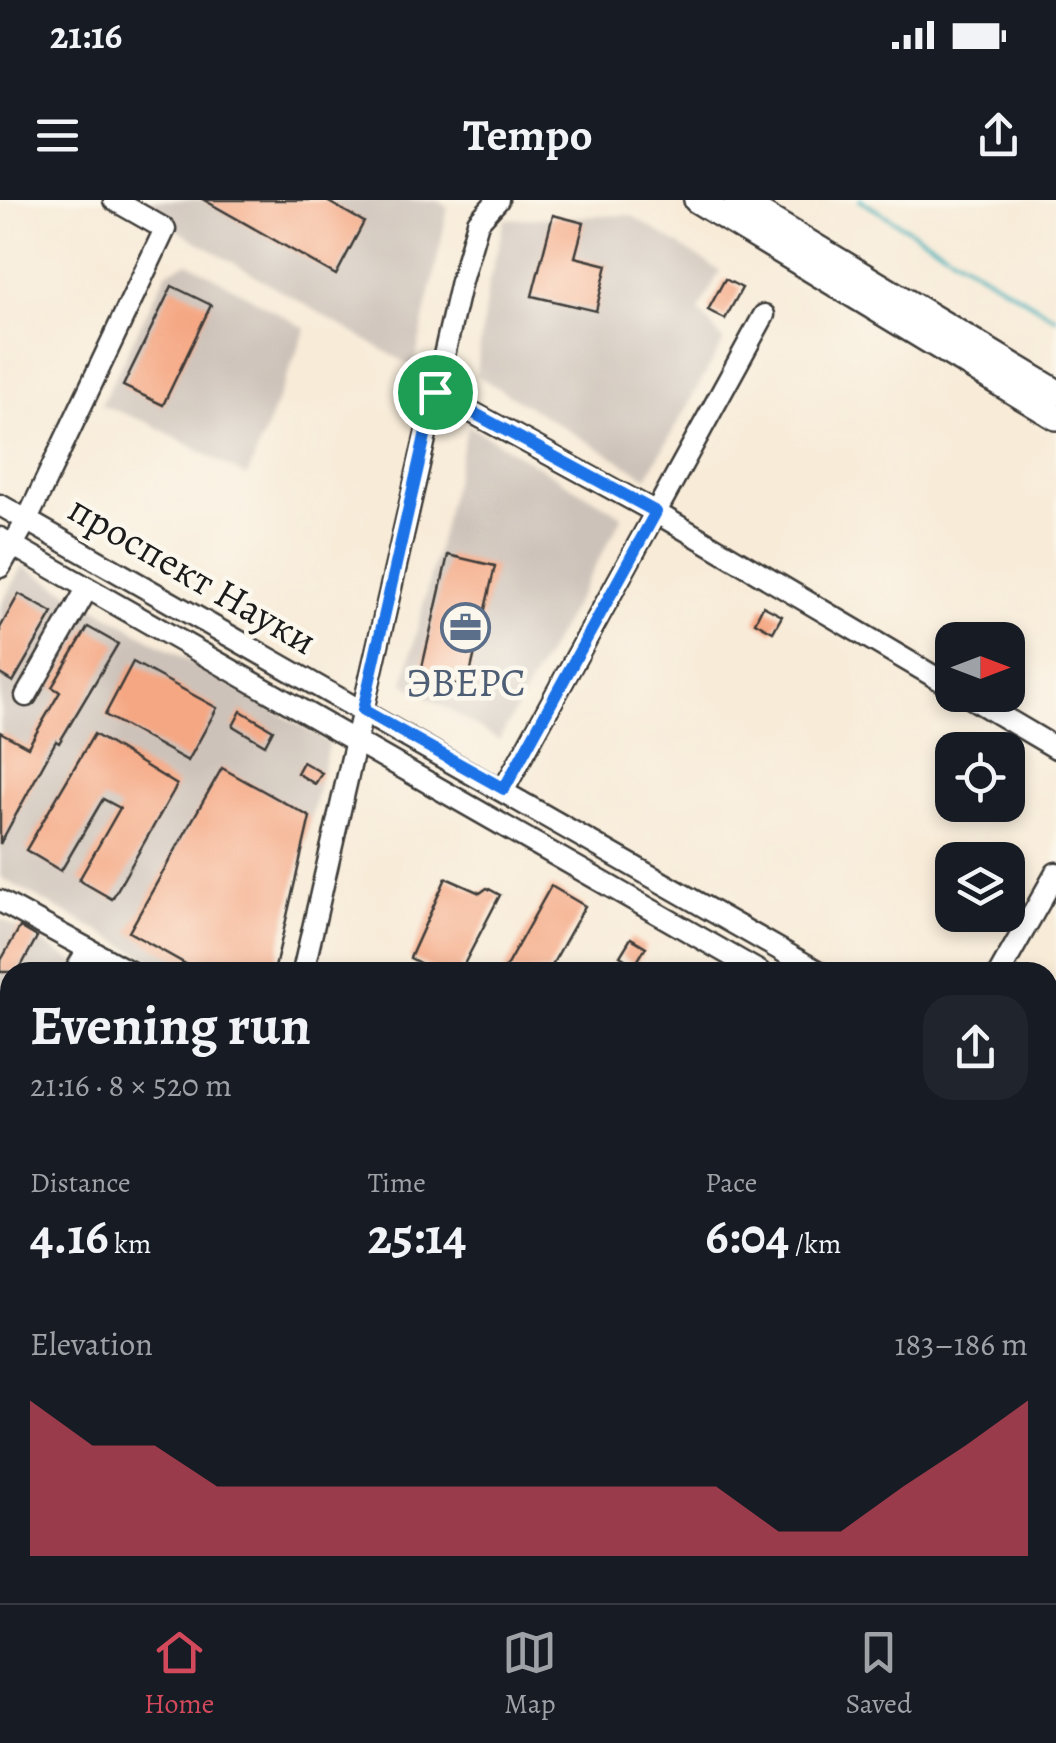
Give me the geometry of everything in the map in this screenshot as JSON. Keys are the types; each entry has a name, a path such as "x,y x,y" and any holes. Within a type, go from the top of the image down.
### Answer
{"main road":[{"path":"697,200 1056,417"},
{"path":"737,200 1056,392"}],"street":[{"path":"0,567 6,542 27,520 165,228 114,200"},
{"path":"469,200 478,222"},
{"path":"305,962 435,392 478,222 498,200"},
{"path":"504,789 764,315"},
{"path":"435,392 656,512 935,677"},
{"name":"проспект Науки","path":"0,505 802,962"},
{"name":"проспект Науки","path":"6,542 742,962"},
{"path":"26,696 86,589"},
{"path":"995,712 1056,748"},
{"path":"1006,962 1056,873"},
{"path":"0,901 112,962"},
{"path":"81,962 88,949"}],"shaded area":[{"path":"126,200 437,200 448,208 414,368"},
{"path":"631,215 720,271 699,311 724,341 647,477 476,375 488,286 505,219"},
{"path":"188,262 306,329 247,477 147,422 101,405 167,272"},
{"path":"468,425 623,516 499,740 404,683"},
{"path":"23,566 329,742 276,962 156,962 0,877 0,607"},
{"path":"0,918 75,962 0,962"}],"building":[{"path":"204,200 325,200 364,222 336,275"},
{"path":"553,215 584,223 575,257 607,265 596,311 532,296"},
{"path":"725,279 742,288 725,319 708,310"},
{"path":"172,286 211,305 163,405 123,386"},
{"path":"448,555 495,566 467,687 420,676"},
{"path":"19,594 53,613 13,682 0,674 0,628"},
{"path":"763,606 782,616 773,632 755,622"},
{"path":"88,627 118,644 59,743 56,741 0,844 0,732 28,747 60,692 52,687"},
{"path":"133,662 217,708 188,761 105,715"},
{"path":"241,711 273,730 265,745 233,726"},
{"path":"94,734 177,785 112,899 79,880 120,808 103,799 61,871 26,850"},
{"path":"303,762 322,773 315,784 297,773"},
{"path":"222,768 310,817 276,962 182,962 129,932"},
{"path":"446,878 480,893 487,888 500,895 465,962 418,962 410,958"},
{"path":"551,886 585,906 554,962 509,962"},
{"path":"20,927 37,937 23,962 0,962"},
{"path":"631,938 646,947 637,962 620,956"}],"waterway":[{"path":"860,200 1056,318"}],"place":[{"name":"ЭВЕРС","path":"466,627"}],"route":[{"path":"435,392 656,512 504,789 363,710 435,392"}]}
